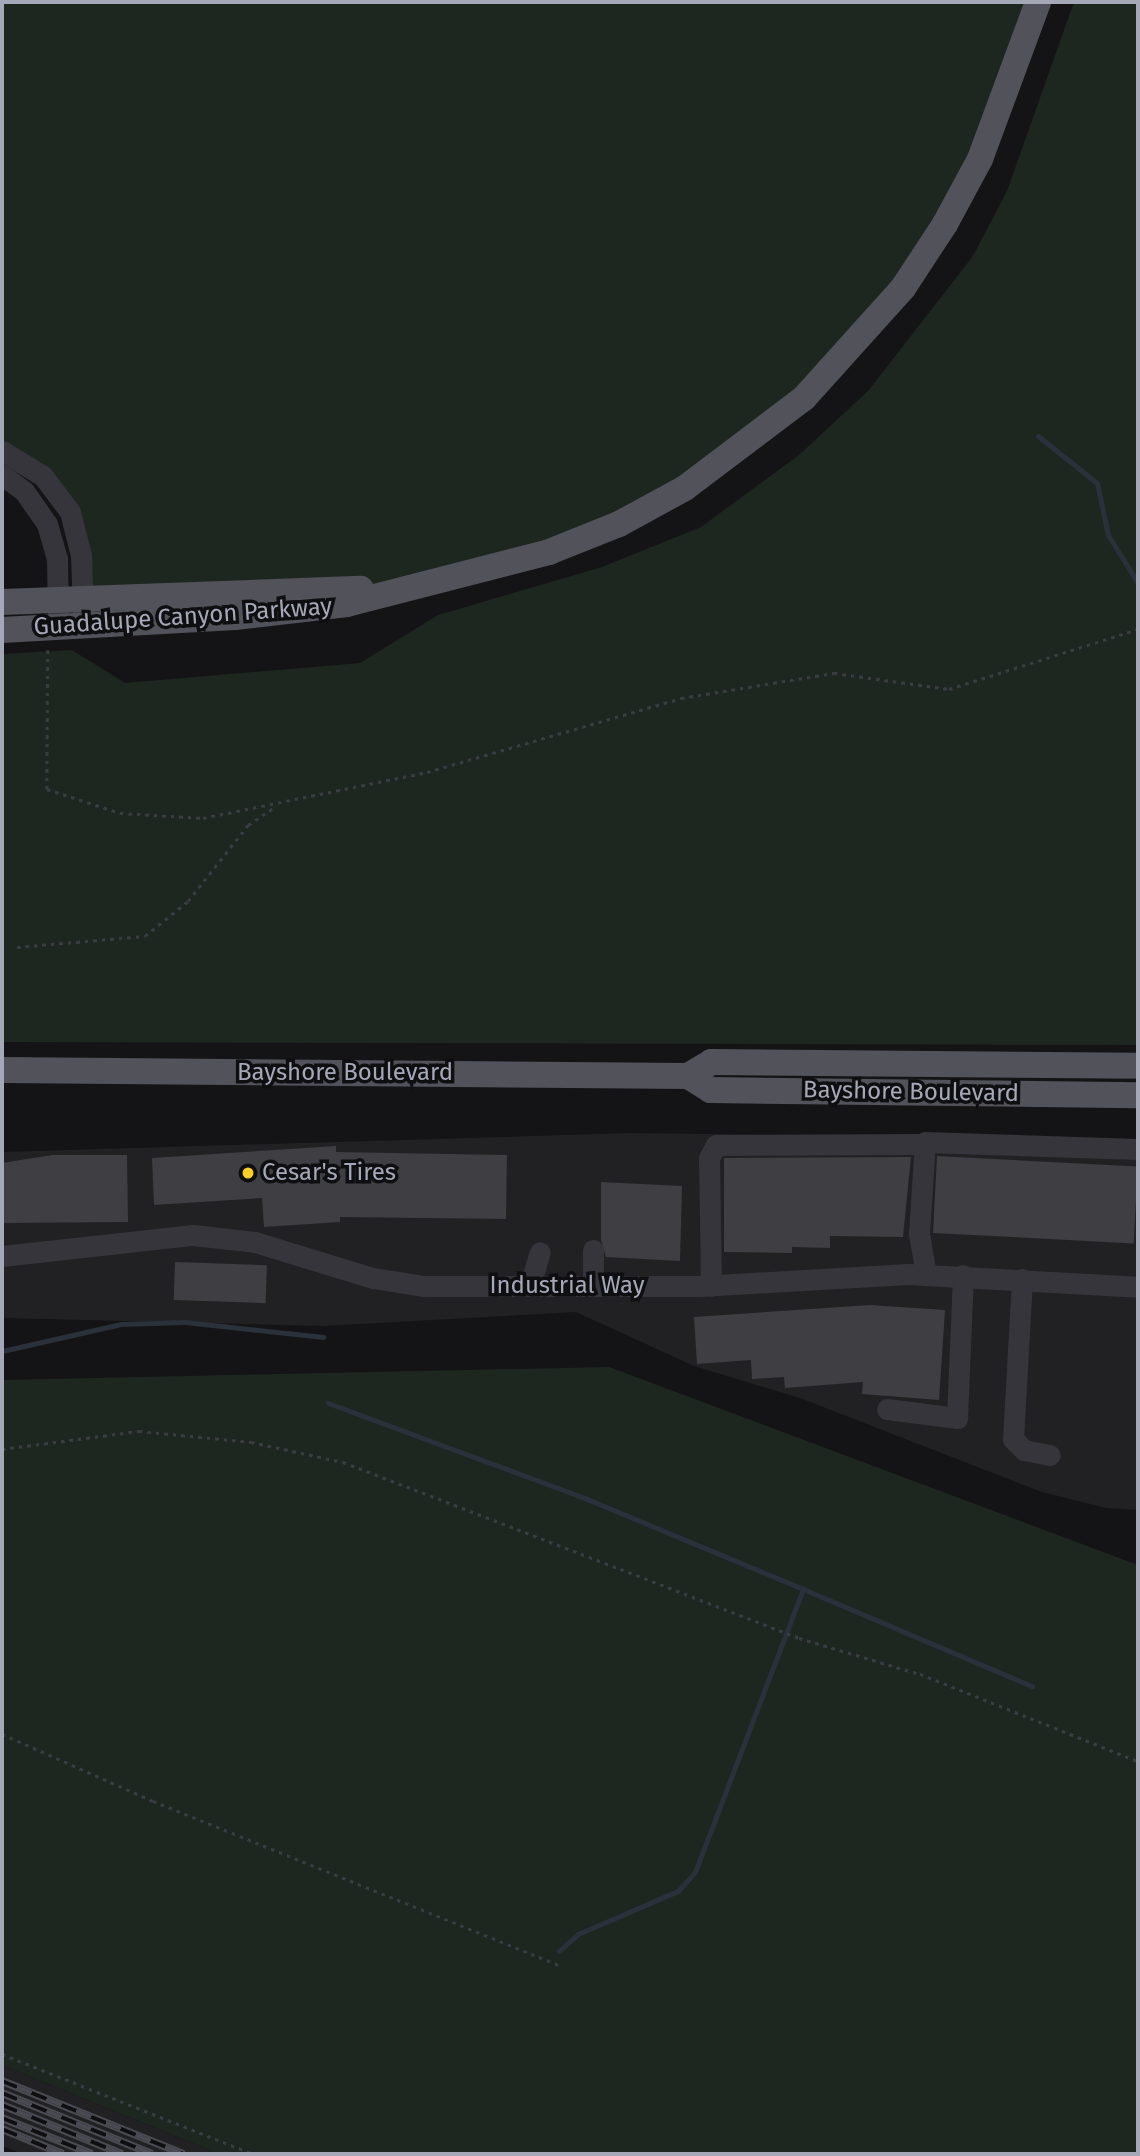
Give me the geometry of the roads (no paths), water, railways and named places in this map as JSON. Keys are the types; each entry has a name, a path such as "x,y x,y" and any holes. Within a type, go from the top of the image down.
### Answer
{"main road":[{"name":"Guadalupe Canyon Parkway","path":"2,630 291,613 404,589 514,564 619,524 716,468 804,398 881,317 945,224 989,135 1038,2"},
{"name":"Guadalupe Canyon Parkway","path":"2,602 300,589 404,589"},
{"name":"Bayshore Boulevard","path":"2,1070 688,1076 711,1062 1138,1066"},
{"name":"Bayshore Boulevard","path":"688,1076 710,1090 1138,1095"}],"street":[{"path":"2,452 43,476 70,512 81,555 70,599"},
{"path":"2,475 24,491 47,524 70,599 71,626"},
{"path":"705,1286 709,1158 716,1145 922,1144 928,1140 1138,1149"},
{"path":"922,1144 919,1234 926,1274"},
{"name":"Industrial Way","path":"2,1256 193,1235 255,1242 397,1284 705,1286 926,1274 1138,1287"},
{"path":"593,1250 593,1286"},
{"path":"530,1286 540,1252"},
{"path":"699,1258 705,1286"},
{"path":"887,1409 957,1418 963,1275"},
{"path":"1022,1279 1013,1439 1024,1450 1050,1455"}],"waterway":[{"path":"1038,436 1097,483 1108,535 1138,583"},
{"path":"2,1351 121,1324 185,1322 323,1337"},
{"path":"328,1403 587,1499 803,1589"},
{"path":"559,1951 578,1934 678,1891 695,1872 803,1589 1032,1686"}],"railway":[{"path":"2,2081 184,2154"},
{"path":"2,2093 152,2154"},
{"path":"2,2105 122,2154"},
{"path":"2,2118 92,2154"},
{"path":"2,2129 63,2154"}],"place":[{"name":"Cesar's Tires","path":"248,1173"}]}
